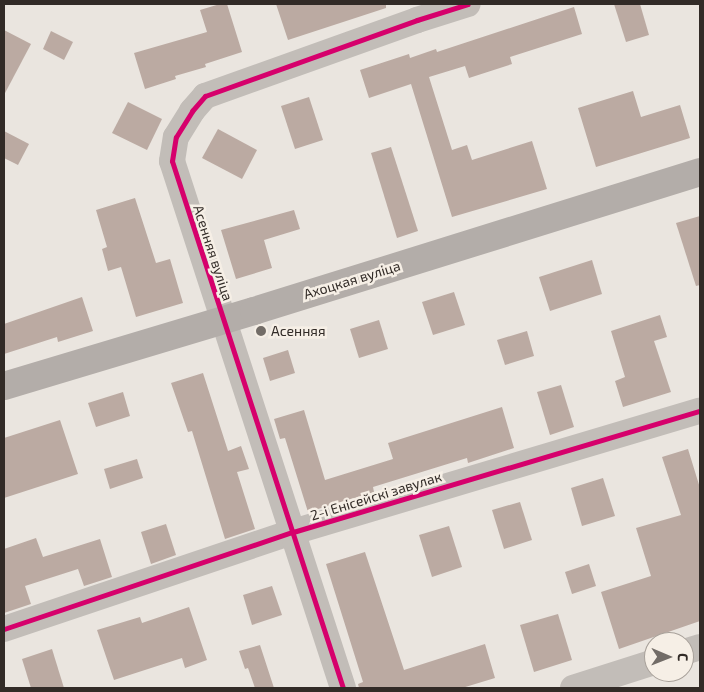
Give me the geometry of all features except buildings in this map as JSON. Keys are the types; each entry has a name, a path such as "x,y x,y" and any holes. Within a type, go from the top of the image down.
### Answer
{"street":[{"name":"Асенняя вуліца","path":"343,688 172,162 176,137 192,111 205,96 414,12 468,4"},
{"name":"Ахоцкая вуліца","path":"4,386 700,172"},
{"name":"2-і Енісейскі завулак","path":"4,629 293,532 700,411"},
{"path":"573,688 644,665"}],"cycle path":[{"path":"343,688 172,161 176,137 192,111 205,96 417,20 468,4"},
{"path":"4,629 293,532 700,411"}],"place":[{"name":"Асенняя","path":"261,331"}]}
